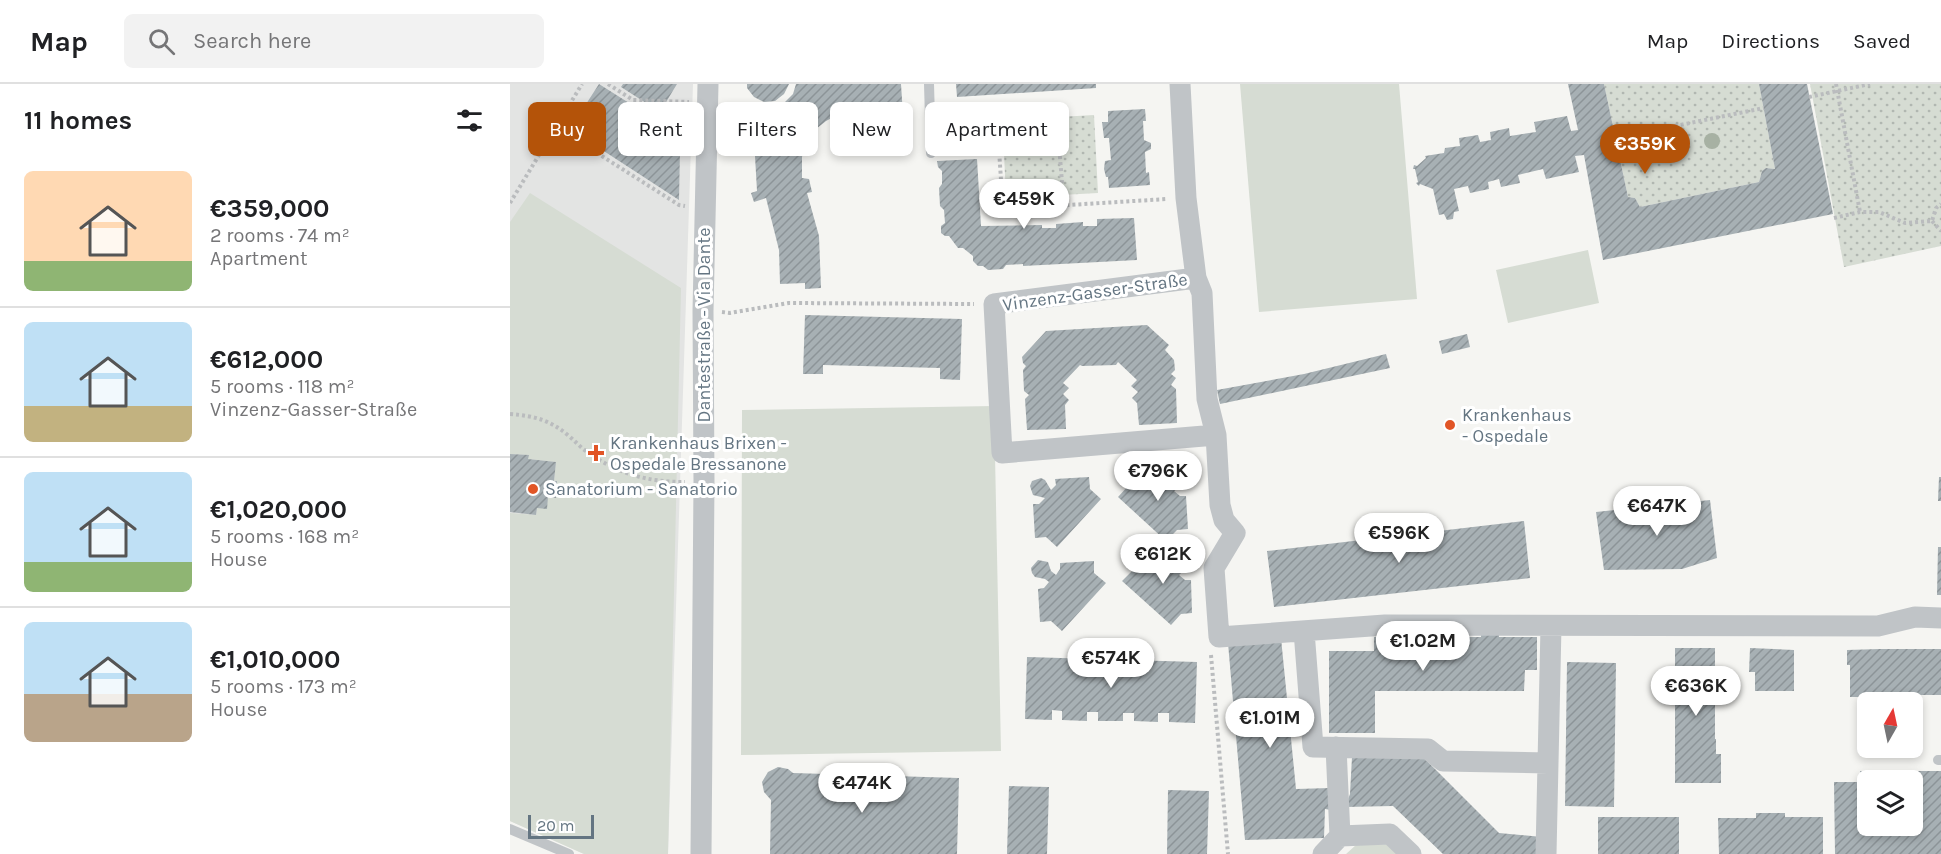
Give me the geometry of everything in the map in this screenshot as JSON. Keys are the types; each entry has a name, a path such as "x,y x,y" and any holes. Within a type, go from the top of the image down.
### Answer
{"street":[{"path":"1180,84 1186,198 1196,278 1202,293 1207,399 1216,435 1220,505 1224,520 1235,533 1214,568 1219,637 1385,625 1565,620 1878,626 1915,617 1941,618"},
{"name":"Dantestraße - Via Dante","path":"701,854 703,311 708,94"},
{"name":"Vinzenz-Gasser-Straße","path":"1196,278 994,304 1002,453 1216,435"},
{"path":"1546,854 1548,763 1565,620"},
{"path":"1304,631 1313,747 1428,748 1443,761 1548,763"},
{"path":"1336,747 1340,836"},
{"path":"1323,854 1340,836 1390,834 1411,854"}],"lane":[{"path":"929,84 930,102"},
{"path":"510,829 569,854"}],"path":[{"path":"571,102 582,84"},
{"path":"608,84 633,100 708,94"},
{"path":"1836,84 1860,212"},
{"path":"1809,97 1870,84"},
{"path":"1616,138 1764,108"},
{"path":"1064,207 1059,145 1051,138 1008,140 999,150 1003,209 1064,207 1186,198"},
{"path":"510,203 538,156"},
{"path":"601,156 679,206 704,207"},
{"path":"1932,221 1936,208 1941,204"},
{"path":"1834,218 1860,212 1879,212 1905,223 1932,221"},
{"path":"1932,221 1941,231"},
{"path":"703,311 730,313 789,303 994,304"},
{"path":"510,414 546,420 568,435 586,452 632,477 660,482 704,482"},
{"path":"1219,637 1210,646 1228,854"}],"shaded area":[{"name":"Krankenhaus Brixen - Ospedale Bressanone","path":"510,84 693,84 692,102 618,102 618,156 691,156 668,854 584,854 510,821"},
{"path":"1240,84 1399,84 1417,299 1259,312"},
{"path":"1604,84 1759,84 1775,169 1767,168 1762,171 1759,182 1640,207 1635,198 1628,197"},
{"path":"1810,84 1941,84 1941,246 1844,267"},
{"path":"1094,115 1098,193 1006,198 1004,156 1069,156 1069,116"},
{"name":"Krankenhaus Brixen - Ospedale Bressanone","path":"530,193 681,288 668,854 584,854 510,821 510,513 536,515 537,508 548,497 556,498 557,482 554,481 556,462 528,459 528,455 510,454 510,222"},
{"path":"1588,250 1599,303 1508,323 1496,270"},
{"path":"994,406 1001,751 741,755 742,410"},
{"path":"1391,844 1402,854 1346,854 1356,845"}],"building":[{"path":"599,84 627,102 618,102 618,156 680,156 679,200 606,152 606,102 587,102"},
{"path":"623,84 677,84 666,102 644,102 621,87"},
{"path":"747,84 789,84 784,94 775,101 764,102 754,97 747,88"},
{"path":"796,84 901,84 902,102 830,102 830,119 818,127 818,102 785,102 793,94"},
{"path":"956,84 1096,84 1096,88 957,97"},
{"path":"1568,84 1604,84 1628,197 1635,198 1640,207 1759,182 1762,171 1766,168 1775,169 1759,84 1807,84 1833,214 1603,260 1584,155 1575,156 1579,172 1546,179 1543,169 1518,175 1520,183 1501,187 1499,179 1488,182 1489,189 1470,193 1468,186 1454,189 1459,211 1454,212 1453,219 1447,220 1444,214 1439,215 1433,189 1420,184 1419,186 1416,183 1418,182 1415,169 1413,169 1414,165 1417,166 1426,158 1425,156 1444,153 1445,148 1460,146 1459,138 1478,135 1480,142 1491,140 1490,132 1509,128 1510,136 1536,132 1534,122 1567,116 1571,131 1578,130"},
{"path":"1145,109 1144,140 1151,143 1151,149 1145,152 1146,173 1149,172 1150,185 1109,188 1108,177 1104,169 1105,161 1111,160 1109,138 1104,138 1102,122 1108,122 1108,111"},
{"path":"755,156 802,156 802,178 809,179 812,192 807,193 819,236 821,288 805,289 805,283 780,284 779,250 766,198 754,202 751,193 757,191"},
{"path":"977,159 981,226 1042,225 1042,228 1056,228 1056,224 1083,222 1083,226 1097,226 1097,219 1134,218 1137,260 1006,265 1003,269 988,270 983,266 978,266 973,261 973,256 963,248 958,248 949,236 941,233 941,226 945,223 944,210 940,206 939,188 942,184 942,171 937,161"},
{"path":"805,315 962,319 960,380 940,379 940,368 823,365 823,374 803,374"},
{"path":"1147,325 1169,345 1165,350 1174,360 1175,370 1171,374 1176,378 1171,385 1176,389 1177,423 1139,425 1137,403 1132,398 1138,392 1131,386 1137,380 1118,362 1116,365 1080,365 1063,383 1069,388 1063,394 1069,400 1065,405 1066,429 1027,430 1025,399 1029,395 1024,391 1023,370 1026,366 1022,357 1046,331"},
{"path":"1467,334 1470,347 1442,354 1439,341"},
{"path":"1386,354 1390,368 1220,404 1217,390 1304,374"},
{"name":"Sanatorium - Sanatorio","path":"510,454 529,455 528,459 556,462 554,481 557,481 556,498 548,497 547,509 537,508 536,515 510,512"},
{"path":"1175,469 1185,471 1188,475 1186,484 1174,491 1180,496 1186,496 1188,529 1177,530 1166,541 1118,497 1128,486 1127,475 1161,474 1161,479 1167,485 1171,472"},
{"path":"1089,477 1090,489 1101,499 1057,547 1046,537 1035,538 1033,504 1039,504 1045,498 1033,495 1030,486 1032,481 1041,478 1051,490 1056,485 1055,479"},
{"path":"1939,477 1941,477 1941,501 1938,501"},
{"path":"1710,500 1717,558 1682,569 1604,570 1596,512"},
{"path":"1524,521 1530,578 1274,607 1267,551"},
{"path":"1938,547 1941,547 1941,595 1937,595"},
{"path":"1181,551 1186,551 1194,557 1192,568 1179,575 1185,580 1191,580 1192,613 1181,614 1171,625 1122,581 1133,570 1132,559 1166,557 1166,563 1171,568 1175,565 1176,555"},
{"path":"1038,560 1048,562 1051,571 1056,575 1060,569 1060,563 1094,561 1094,573 1106,583 1062,631 1051,621 1040,622 1038,589 1044,588 1049,582 1035,577 1032,573 1031,568"},
{"path":"1414,633 1434,633 1434,637 1481,637 1481,633 1499,633 1499,637 1537,637 1537,670 1525,670 1524,691 1375,691 1375,733 1329,733 1329,651 1374,651 1374,637 1415,636"},
{"path":"1281,638 1296,789 1330,788 1331,810 1325,809 1324,838 1245,840 1228,643"},
{"path":"1675,648 1715,648 1717,688 1715,688 1715,739 1716,754 1721,754 1721,783 1675,783"},
{"path":"1750,648 1794,650 1794,691 1755,691 1755,672 1749,672"},
{"path":"1941,649 1941,695 1923,695 1923,692 1857,692 1857,697 1850,697 1850,665 1847,665 1847,650"},
{"path":"1027,657 1197,662 1195,723 1169,722 1169,713 1158,713 1158,722 1134,721 1134,713 1123,713 1123,721 1098,721 1098,712 1087,712 1087,721 1062,720 1062,711 1052,710 1052,720 1025,719"},
{"path":"1567,662 1616,663 1614,807 1565,806"},
{"path":"1352,757 1424,758 1499,833 1542,837 1542,854 1443,854 1393,806 1345,807 1350,794"},
{"path":"778,767 788,769 793,773 959,778 957,854 770,854 771,800 764,792 762,782 768,772"},
{"path":"1923,771 1941,771 1941,854 1835,854 1834,782 1857,782 1857,836 1923,836"},
{"path":"1009,786 1049,787 1047,854 1007,854"},
{"path":"1168,790 1209,791 1207,854 1167,854"},
{"path":"1756,813 1785,813 1785,817 1823,817 1823,854 1719,854 1718,818 1756,818"},
{"path":"1598,817 1679,817 1679,854 1598,854"}],"place":[{"name":"Krankenhaus - Ospedale","path":"1450,425"},
{"name":"Krankenhaus Brixen - Ospedale Bressanone","path":"596,453"},
{"name":"Sanatorium - Sanatorio","path":"533,489"}]}
